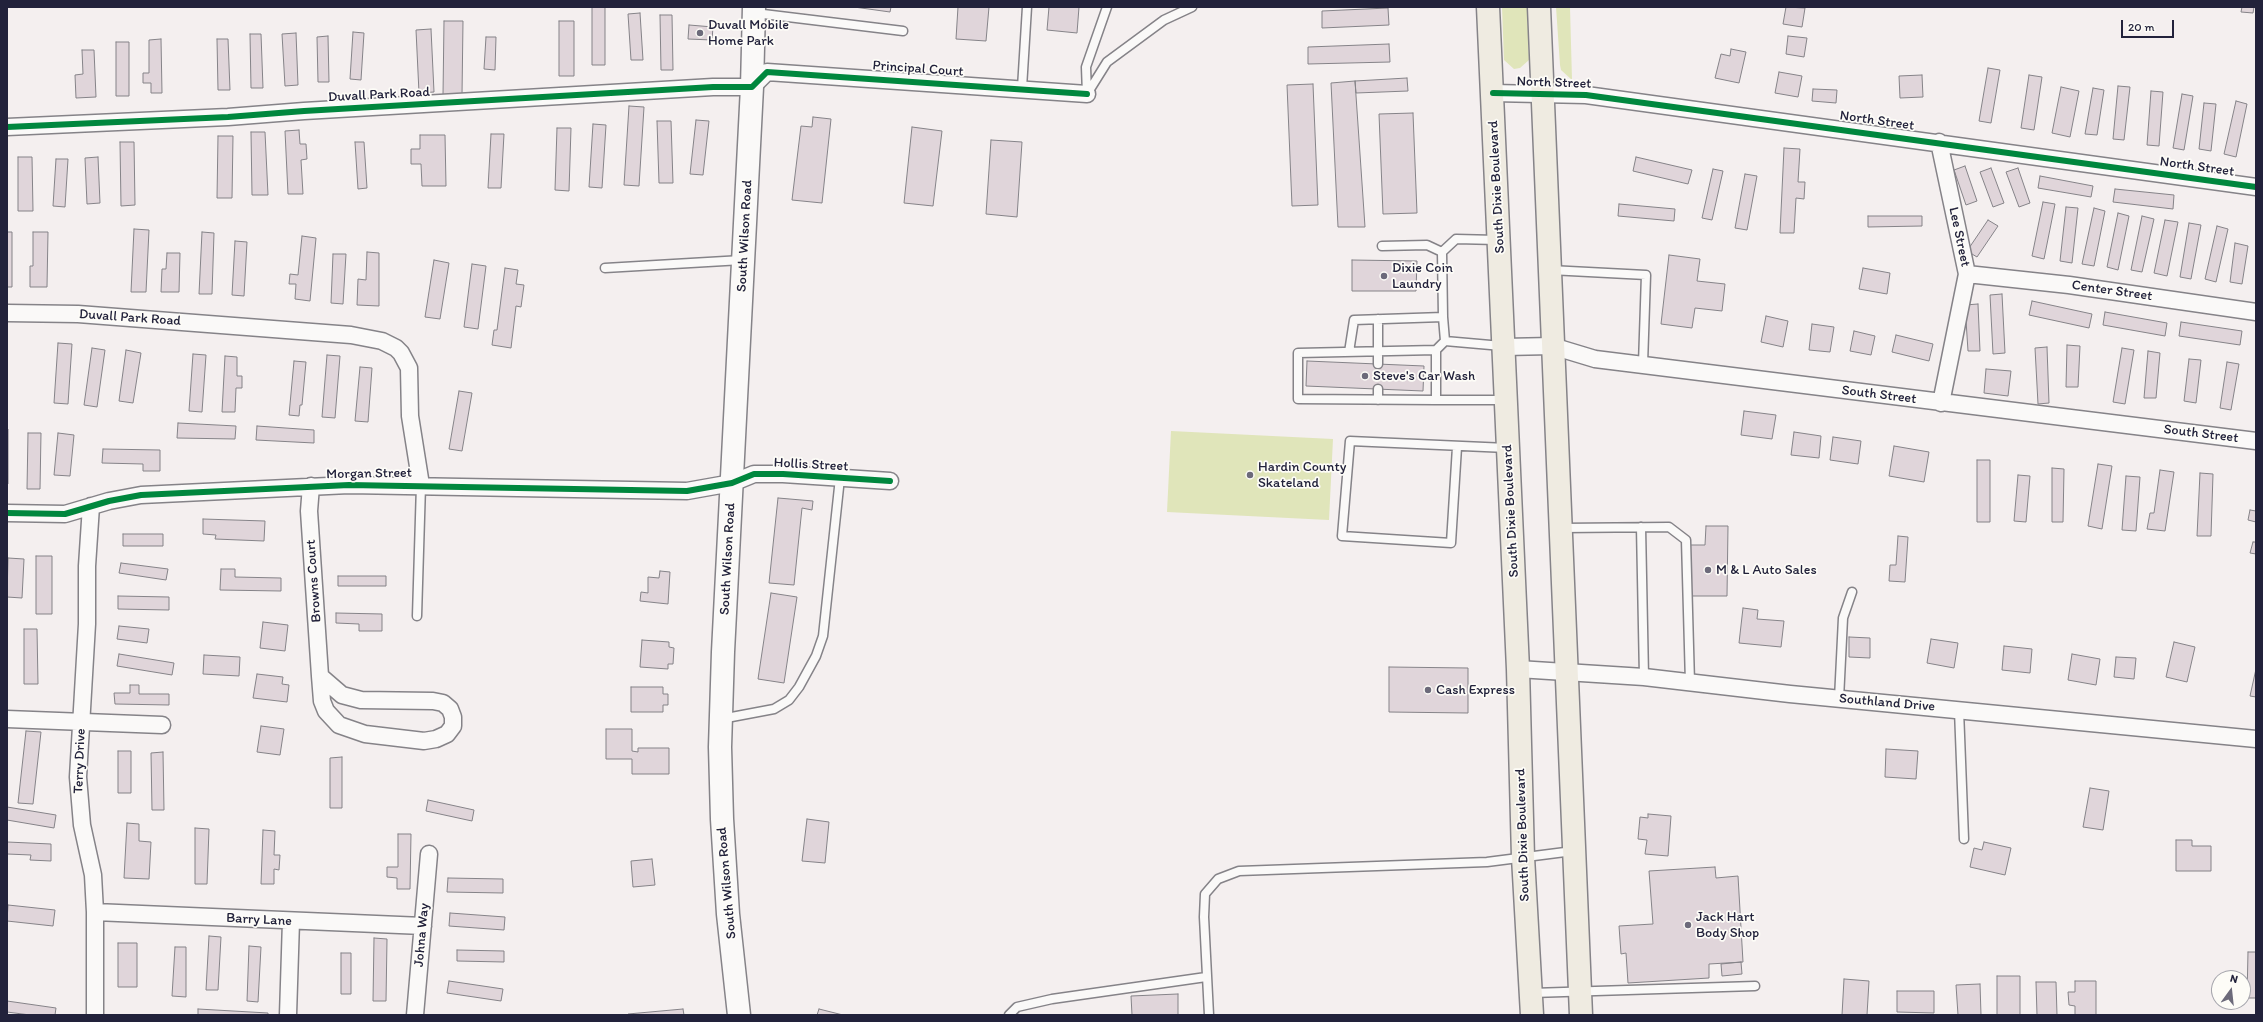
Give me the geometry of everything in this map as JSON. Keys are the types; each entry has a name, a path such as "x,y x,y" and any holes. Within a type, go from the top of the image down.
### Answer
{"highway":[{"name":"South Dixie Boulevard","path":"1488,7 1518,669 1523,857 1532,1015"},
{"path":"1539,7 1581,1015"}],"main road":[{"name":"South Wilson Road","path":"739,1015 728,914 722,819 721,719 752,87 754,10"}],"street":[{"name":"Principal Court","path":"752,87 767,72 1022,88 1087,94"},
{"name":"Duvall Park Road","path":"7,127 228,118 304,111 713,87 752,87"},
{"name":"North Street","path":"1493,93 1586,95 1940,142 2256,187"},
{"name":"Lee Street","path":"1940,142 1967,274 1941,403"},
{"name":"Center Street","path":"1967,274 2070,285 2256,312"},
{"name":"Duvall Park Road","path":"7,313 78,314 350,336 382,341 396,348 401,353 409,368 410,416 421,485"},
{"name":"South Street","path":"1504,347 1552,346 1595,359 1941,403 2256,440"},
{"name":"Hollis Street","path":"732,483 754,474 783,474 890,481"},
{"name":"Morgan Street","path":"7,513 60,514 124,497 141,495 311,486 421,485 687,491 732,483"},
{"name":"Browns Court","path":"311,486 309,512 320,676 322,701 326,711 339,725 365,734 424,741 436,739 447,734 453,726 453,717 450,709 443,703 433,701 361,700 342,695 320,676"},
{"name":"Terry Drive","path":"91,506 87,566 87,624 78,793 82,826 93,875 95,912 95,1015"},
{"name":"Southland Drive","path":"1518,669 1644,677 1839,699 2256,739"},
{"path":"7,719 162,726"},
{"name":"Johna Way","path":"415,1015 429,854"},
{"name":"Barry Lane","path":"95,912 423,926"},
{"path":"288,1015 291,921"}],"lane":[{"path":"1022,88 1027,7"},
{"path":"1087,94 1086,67 1107,7"},
{"path":"1087,94 1107,62 1164,20 1192,7"},
{"path":"754,10 903,31"},
{"path":"1499,240 1456,239 1442,252 1445,341 1436,350 1298,353 1298,400 1506,400"},
{"path":"1382,246 1427,244 1442,252"},
{"path":"605,268 743,260"},
{"path":"1550,270 1646,275 1643,364"},
{"path":"1349,352 1354,320 1443,317"},
{"path":"1378,319 1378,364"},
{"path":"1445,341 1504,347"},
{"path":"1436,350 1436,400"},
{"path":"1378,389 1378,400"},
{"path":"1457,447 1451,543 1342,536 1350,441 1457,447 1508,448"},
{"path":"721,719 774,709 789,700 799,687 816,656 823,636 840,478"},
{"path":"418,616 421,485"},
{"path":"1641,527 1644,677"},
{"path":"1561,528 1669,527 1686,540 1690,683"},
{"path":"1839,699 1843,618 1852,592"},
{"path":"1958,710 1964,839"},
{"path":"1209,1015 1204,917 1205,894 1218,879 1239,871 1487,862 1574,851"},
{"path":"1009,1015 1017,1007 1052,999 1206,977"},
{"path":"1531,993 1755,986"}],"green space":[{"path":"1502,7 1527,7 1529,60 1520,68 1514,69 1504,60"},
{"path":"1556,7 1570,7 1572,80 1561,70"},
{"name":"Hardin County Skateland","path":"1171,431 1333,439 1329,520 1167,512"}],"building":[{"path":"592,7 605,7 605,65 592,65"},
{"path":"854,7 891,7 890,12"},
{"path":"958,7 989,7 986,41 956,39"},
{"path":"1049,7 1079,7 1077,33 1047,30"},
{"path":"1786,7 1805,8 1802,27 1783,24"},
{"path":"2242,7 2254,7 2253,13 2241,12"},
{"path":"1388,8 1389,25 1322,28 1322,11"},
{"path":"640,13 643,60 631,60 628,14"},
{"path":"660,15 672,15 673,70 661,70"},
{"path":"444,21 463,21 462,95 443,95"},
{"path":"559,21 574,21 574,76 559,76"},
{"name":"Duvall Mobile Home Park","path":"689,25 713,27 712,40 688,39"},
{"path":"431,29 434,92 419,93 416,30"},
{"path":"353,32 364,33 361,80 350,79"},
{"path":"296,33 298,85 285,86 282,34"},
{"path":"250,34 261,34 263,88 251,88"},
{"path":"328,36 329,82 318,82 317,37"},
{"path":"1788,36 1807,38 1804,57 1786,54"},
{"path":"486,37 496,37 495,70 484,69"},
{"path":"161,39 162,93 151,93 151,83 143,83 143,73 149,73 149,40"},
{"path":"217,39 228,39 230,90 218,90"},
{"path":"116,42 129,42 129,96 116,96"},
{"path":"1389,44 1390,62 1308,64 1308,47"},
{"path":"1731,49 1746,52 1739,83 1715,78 1721,54 1730,56"},
{"path":"82,50 94,50 96,97 76,98 75,75 83,74"},
{"path":"1988,68 2000,70 1991,123 1979,121"},
{"path":"1779,72 1802,76 1798,97 1775,93"},
{"path":"1922,75 1923,97 1900,98 1899,76"},
{"path":"2029,75 2042,77 2034,130 2021,128"},
{"path":"1407,78 1408,91 1356,93 1355,81"},
{"path":"1355,81 1365,227 1338,227 1331,83"},
{"path":"1313,84 1318,205 1292,206 1287,85"},
{"path":"2118,86 2130,87 2124,140 2113,139"},
{"path":"2061,87 2079,91 2070,137 2052,133"},
{"path":"2093,88 2104,90 2097,135 2085,134"},
{"path":"1813,89 1837,90 1836,103 1812,101"},
{"path":"2151,91 2163,92 2159,146 2147,145"},
{"path":"2182,94 2193,96 2184,150 2173,148"},
{"path":"2236,101 2247,104 2236,157 2224,154"},
{"path":"2204,103 2216,104 2211,151 2199,149"},
{"path":"629,106 644,107 639,186 624,185"},
{"path":"1413,113 1417,213 1383,214 1379,114"},
{"path":"813,117 831,119 822,203 792,200 801,126 812,127"},
{"path":"696,120 709,121 703,175 690,174"},
{"path":"657,121 671,121 673,183 659,183"},
{"path":"593,124 606,125 602,188 589,187"},
{"path":"912,127 942,131 933,206 904,203"},
{"path":"557,128 571,128 569,191 555,190"},
{"path":"299,130 300,144 306,144 307,159 301,160 303,194 288,194 285,131"},
{"path":"251,132 265,132 268,195 252,195"},
{"path":"491,134 504,134 501,188 488,188"},
{"path":"420,135 445,135 446,186 422,186 421,164 411,164 411,149 420,149"},
{"path":"218,136 233,136 232,198 217,198"},
{"path":"991,140 1022,142 1017,217 986,214"},
{"path":"120,142 134,142 135,205 121,206"},
{"path":"355,142 364,142 367,188 358,189"},
{"path":"1784,148 1800,149 1798,182 1805,182 1804,199 1796,198 1794,233 1780,233"},
{"path":"18,157 32,157 33,211 18,211"},
{"path":"98,157 100,203 87,204 85,158"},
{"path":"1636,157 1692,170 1688,184 1633,171"},
{"path":"56,159 68,159 65,207 53,206"},
{"path":"1965,166 1977,201 1966,205 1954,170"},
{"path":"1991,168 2004,203 1993,207 1980,172"},
{"path":"2018,168 2030,203 2019,207 2006,172"},
{"path":"1713,169 1723,171 1712,220 1702,218"},
{"path":"1745,174 1757,176 1747,230 1735,228"},
{"path":"2040,176 2093,186 2091,197 2038,188"},
{"path":"2115,189 2174,195 2173,209 2113,202"},
{"path":"2043,202 2055,204 2044,259 2032,256"},
{"path":"1619,204 1675,209 1674,221 1618,216"},
{"path":"2066,207 2078,208 2072,263 2060,261"},
{"path":"2094,208 2105,211 2094,266 2082,264"},
{"path":"2118,213 2129,216 2118,270 2107,267"},
{"path":"1868,216 1922,216 1922,226 1868,227"},
{"path":"2142,216 2154,219 2142,272 2131,270"},
{"path":"1988,220 1998,226 1977,257 1967,251"},
{"path":"2165,220 2178,222 2167,276 2154,273"},
{"path":"2189,223 2201,225 2191,279 2180,277"},
{"path":"2217,226 2228,229 2216,282 2205,279"},
{"path":"134,229 149,230 146,292 131,292"},
{"path":"7,232 12,232 12,287 7,287"},
{"path":"33,232 48,232 47,287 30,287 30,266 33,266"},
{"path":"202,232 214,233 212,294 199,294"},
{"path":"302,236 316,238 310,301 295,299 296,284 289,284 290,274 298,275"},
{"path":"235,241 247,242 244,296 232,295"},
{"path":"2235,243 2248,246 2242,284 2230,282"},
{"path":"367,252 379,253 379,306 357,305 358,279 366,280"},
{"path":"167,253 180,253 179,292 161,292 162,269 166,269"},
{"path":"333,254 346,254 343,304 331,303"},
{"path":"1669,255 1700,259 1697,281 1725,284 1722,311 1695,308 1692,328 1661,324"},
{"path":"434,260 449,263 440,319 425,317"},
{"name":"Dixie Coin Laundry","path":"1352,260 1417,261 1416,291 1352,291"},
{"path":"472,264 486,266 478,329 464,327"},
{"path":"505,268 518,270 516,284 524,285 521,307 516,306 511,348 492,345 494,330 497,330"},
{"path":"1863,268 1890,273 1887,294 1859,289"},
{"path":"2002,294 2005,353 1993,354 1990,295"},
{"path":"2032,301 2092,314 2089,328 2029,315"},
{"path":"1978,304 1980,351 1968,351 1965,305"},
{"path":"2105,312 2167,323 2165,336 2103,325"},
{"path":"1766,316 1788,321 1783,347 1761,342"},
{"path":"2181,322 2242,331 2240,345 2179,336"},
{"path":"1812,324 1834,327 1830,352 1809,350"},
{"path":"1854,331 1875,336 1871,355 1850,351"},
{"path":"1896,335 1933,344 1929,361 1892,352"},
{"path":"58,343 72,344 68,404 54,403"},
{"path":"2067,345 2080,346 2078,387 2066,387"},
{"path":"2047,347 2049,403 2038,404 2035,348"},
{"path":"92,348 105,350 97,407 84,405"},
{"path":"2122,348 2134,350 2125,404 2113,402"},
{"path":"126,350 141,353 133,403 119,401"},
{"path":"2148,351 2160,353 2156,398 2144,398"},
{"path":"193,354 206,355 202,412 189,411"},
{"path":"327,355 340,356 335,418 322,417"},
{"path":"225,356 237,357 237,376 242,376 242,388 236,388 235,412 222,412"},
{"path":"2189,359 2201,360 2196,403 2184,401"},
{"path":"294,361 306,362 302,405 300,405 299,416 289,415"},
{"name":"Steve's Car Wash","path":"1307,361 1424,366 1423,391 1306,386"},
{"path":"2227,362 2239,364 2231,410 2220,408"},
{"path":"360,367 372,368 368,422 355,421"},
{"path":"1986,369 2011,371 2008,396 1984,393"},
{"path":"459,391 472,393 462,451 449,449"},
{"path":"1744,411 1776,415 1772,439 1741,435"},
{"path":"178,423 236,426 235,439 177,438"},
{"path":"257,426 314,430 314,443 256,440"},
{"path":"8,429 8,484 7,484"},
{"path":"1794,432 1821,436 1819,458 1791,455"},
{"path":"28,433 41,433 40,489 27,489"},
{"path":"58,433 74,435 70,476 54,475"},
{"path":"1833,437 1861,441 1858,464 1830,460"},
{"path":"1894,446 1929,452 1924,482 1889,476"},
{"path":"103,449 160,450 160,471 143,471 143,464 102,463"},
{"path":"1977,460 1990,460 1990,522 1977,522"},
{"path":"2098,464 2112,466 2102,529 2088,526"},
{"path":"2052,468 2064,469 2063,522 2052,522"},
{"path":"2160,470 2174,472 2165,531 2147,529 2150,513 2154,513"},
{"path":"2200,473 2213,474 2211,536 2197,536"},
{"path":"2018,475 2030,476 2026,522 2014,521"},
{"path":"2126,476 2140,477 2136,531 2122,530"},
{"path":"778,498 813,501 812,510 802,508 794,585 769,583"},
{"path":"2250,510 2256,511 2256,522 2248,520"},
{"path":"203,519 265,521 264,541 215,539 216,535 203,534"},
{"name":"M & L Auto Sales","path":"1706,526 1728,526 1727,596 1688,596 1688,545 1705,545"},
{"path":"123,534 163,534 163,546 123,546"},
{"path":"1898,536 1908,537 1905,582 1889,581 1890,565 1896,565"},
{"path":"2253,542 2256,542 2256,554 2250,553"},
{"path":"36,556 52,556 52,614 36,614"},
{"path":"8,558 24,559 22,598 7,597"},
{"path":"121,563 168,569 166,580 119,573"},
{"path":"221,569 235,569 235,577 281,578 281,591 220,590"},
{"path":"660,571 670,572 668,604 640,601 641,592 648,593 648,577 659,578"},
{"path":"338,576 386,576 386,586 338,586"},
{"path":"771,593 797,597 784,683 758,679"},
{"path":"118,596 169,597 169,610 118,609"},
{"path":"1743,608 1758,610 1757,619 1784,621 1781,647 1739,643"},
{"path":"336,613 382,614 382,631 359,631 359,624 336,623"},
{"path":"263,622 288,625 285,651 260,648"},
{"path":"119,626 149,629 147,643 117,639"},
{"path":"24,629 37,629 38,684 24,684"},
{"path":"1849,637 1870,638 1870,658 1849,657"},
{"path":"1931,639 1958,643 1954,668 1927,663"},
{"path":"642,640 669,642 669,647 674,648 673,664 668,664 668,669 640,667"},
{"path":"2174,642 2195,647 2187,682 2166,677"},
{"path":"2004,646 2032,649 2030,673 2002,670"},
{"path":"119,654 174,663 172,675 117,666"},
{"path":"2072,654 2100,659 2096,685 2068,680"},
{"path":"204,655 240,657 239,676 203,674"},
{"path":"2116,657 2136,658 2134,679 2114,677"},
{"name":"Cash Express","path":"1389,667 1468,668 1468,713 1389,712"},
{"path":"2256,669 2256,697 2250,696"},
{"path":"257,674 283,677 282,684 289,685 287,702 253,698"},
{"path":"130,685 139,685 139,694 169,694 169,705 115,704 114,693 130,693"},
{"path":"631,687 663,687 663,694 668,694 668,705 663,705 663,712 631,712"},
{"path":"261,726 284,729 280,755 257,752"},
{"path":"606,729 632,729 632,751 638,752 638,748 669,748 669,774 632,774 632,759 606,759"},
{"path":"26,731 41,732 33,804 18,803"},
{"path":"1886,749 1918,751 1916,779 1885,777"},
{"path":"118,751 131,751 131,793 118,793"},
{"path":"163,752 164,810 152,810 151,753"},
{"path":"342,757 342,808 330,808 330,758"},
{"path":"2090,788 2109,791 2103,830 2083,827"},
{"path":"428,800 474,810 472,821 426,811"},
{"path":"7,807 56,815 54,828 7,820"},
{"path":"1648,814 1671,816 1668,856 1645,854 1647,840 1638,839 1640,817 1648,818"},
{"path":"807,819 829,822 825,863 802,861"},
{"path":"127,823 139,824 139,841 151,842 149,879 124,878"},
{"path":"195,828 209,829 207,884 195,884"},
{"path":"263,830 275,831 274,855 280,855 279,870 274,869 274,884 261,884"},
{"path":"398,834 411,834 410,889 397,889 397,878 387,877 387,867 398,867"},
{"path":"2176,840 2192,840 2192,846 2211,846 2211,871 2176,871"},
{"path":"7,842 51,844 51,861 30,860 31,855 7,854"},
{"path":"1984,842 2011,848 2005,875 1970,867 1974,848 1982,850"},
{"path":"652,859 655,885 633,887 631,861"},
{"name":"Jack Hart Body Shop","path":"1715,867 1716,878 1738,876 1743,962 1709,964 1709,978 1628,983 1626,953 1621,954 1619,926 1653,924 1649,871"},
{"path":"448,878 503,879 503,893 447,892"},
{"path":"8,905 55,910 53,926 7,921"},
{"path":"450,913 505,917 504,930 449,926"},
{"path":"209,936 221,937 218,990 206,990"},
{"path":"374,938 387,939 386,1001 373,1001"},
{"path":"118,943 137,943 137,987 118,987"},
{"path":"249,946 261,947 258,1002 247,1001"},
{"path":"175,947 186,947 186,997 172,996"},
{"path":"457,950 504,951 504,962 457,961"},
{"path":"2248,952 2256,952 2256,998 2251,998 2251,970 2248,970"},
{"path":"341,953 351,953 351,994 341,994"},
{"path":"1741,962 1742,974 1722,976 1721,964"},
{"path":"1997,976 2020,976 2020,1015 1997,1015"},
{"path":"1844,979 1869,981 1867,1015 1842,1015"},
{"path":"449,981 503,989 501,1001 447,993"},
{"path":"2075,981 2096,981 2096,1015 2075,1015 2075,1006 2069,1005 2068,992 2075,992"},
{"path":"2036,982 2056,982 2057,1015 2037,1015"},
{"path":"1980,984 1981,1015 1958,1015 1956,985"},
{"path":"1897,991 1934,991 1934,1013 1897,1012"},
{"path":"1178,994 1178,1015 1132,1015 1131,996"},
{"path":"7,1001 56,1008 55,1015 30,1015 7,1012"},
{"path":"198,1009 268,1013 268,1015 198,1015"},
{"path":"683,1009 684,1015 628,1015 628,1014"},
{"path":"819,1009 843,1015 817,1015"}],"cycle path":[{"path":"7,127 228,117 304,111 713,87 752,87 767,72 1087,94"},
{"path":"1493,93 1586,95 2256,187"},
{"path":"7,513 65,514 109,501 141,495 349,485 687,491 732,483 754,474 783,474 890,481"}],"place":[{"name":"Duvall Mobile Home Park","path":"700,33"},
{"name":"Dixie Coin Laundry","path":"1384,276"},
{"name":"Steve's Car Wash","path":"1365,376"},
{"name":"Hardin County Skateland","path":"1250,475"},
{"name":"M & L Auto Sales","path":"1708,570"},
{"name":"Cash Express","path":"1428,690"},
{"name":"Jack Hart Body Shop","path":"1688,925"}]}
